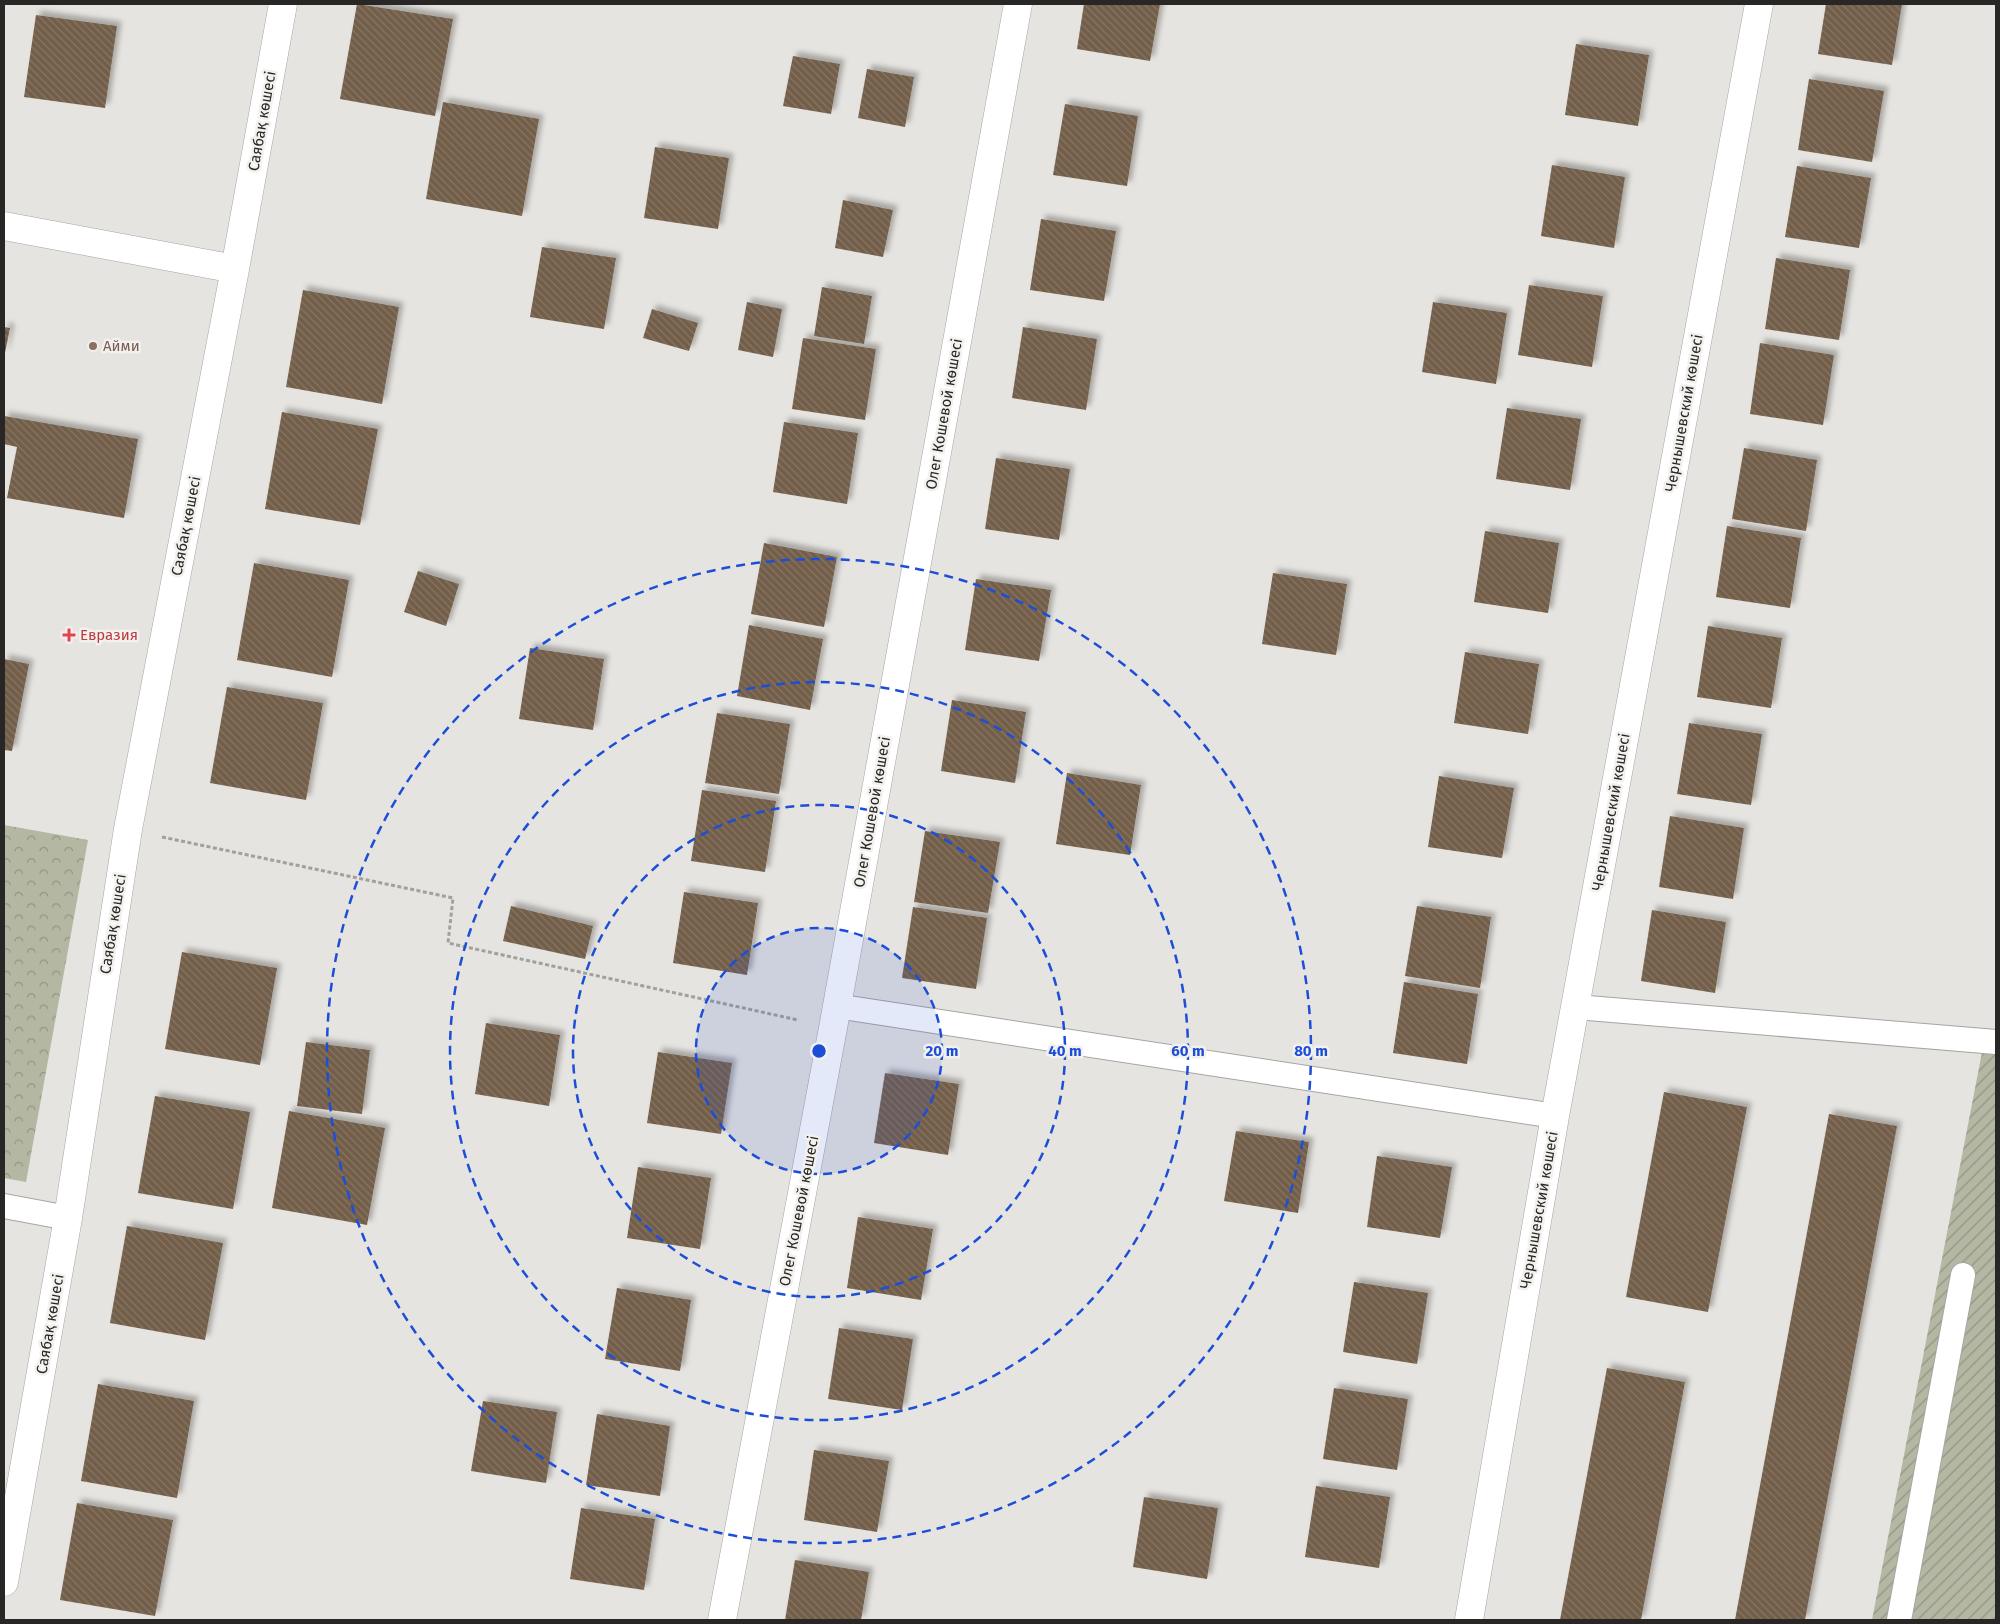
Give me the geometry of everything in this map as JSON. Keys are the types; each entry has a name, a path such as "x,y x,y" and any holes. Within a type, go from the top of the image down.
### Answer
{"street":[{"name":"Саябақ көшесі","path":"4,1582 68,1218 128,829 236,269 283,4"},
{"name":"Олег Кошевой көшесі","path":"722,1620 835,1017 1018,4"},
{"name":"Чернышевский көшесі","path":"1469,1620 1555,1116 1759,4"},
{"path":"4,226 236,269"}],"lane":[{"path":"1576,1008 1996,1042"},
{"path":"835,1017 1555,1116"},
{"path":"4,1206 68,1218"},
{"path":"1899,1620 1963,1275"}],"path":[{"path":"128,829 453,898 448,943 835,1017"}],"green space":[{"path":"4,825 88,840 26,1182 4,1178"},
{"path":"1984,1042 1996,1046 1996,1620 1872,1620"}],"building":[{"path":"357,4 453,19 435,116 340,99"},
{"path":"1084,4 1160,4 1150,61 1077,49"},
{"path":"1826,4 1902,4 1892,65 1818,54"},
{"path":"36,15 117,26 105,108 24,97"},
{"path":"1576,44 1649,55 1638,126 1565,115"},
{"path":"793,56 840,64 831,114 783,106"},
{"path":"867,69 914,77 905,127 858,118"},
{"path":"1809,79 1884,91 1872,162 1798,150"},
{"path":"443,102 539,119 522,216 426,199"},
{"path":"1065,104 1138,116 1127,186 1053,175"},
{"path":"655,147 729,158 718,229 644,218"},
{"path":"1552,165 1625,177 1614,248 1541,236"},
{"path":"1797,166 1871,178 1859,248 1785,237"},
{"path":"843,200 893,210 883,257 835,248"},
{"path":"1041,219 1116,231 1104,301 1030,290"},
{"path":"542,247 616,258 604,329 530,317"},
{"path":"1776,258 1850,270 1839,340 1765,329"},
{"path":"1529,285 1603,296 1592,367 1518,355"},
{"path":"822,287 872,296 864,344 814,336"},
{"path":"303,290 399,307 382,404 286,387"},
{"path":"747,302 782,309 773,357 738,350"},
{"path":"1433,302 1507,313 1496,384 1422,372"},
{"path":"652,309 698,323 689,351 643,338"},
{"path":"4,327 10,328 5,353 4,353"},
{"path":"1023,327 1097,339 1086,410 1012,398"},
{"path":"803,338 876,349 865,420 792,409"},
{"path":"1760,343 1834,355 1823,425 1750,414"},
{"path":"1507,408 1581,419 1570,490 1496,479"},
{"path":"282,412 378,429 360,525 265,509"},
{"path":"4,416 138,439 124,518 7,498 17,447 4,444"},
{"path":"784,422 858,433 847,504 773,492"},
{"path":"1744,448 1817,460 1806,531 1732,519"},
{"path":"996,458 1070,469 1059,540 985,529"},
{"path":"1727,526 1801,538 1790,608 1716,597"},
{"path":"1485,531 1559,543 1548,613 1474,602"},
{"path":"764,543 837,557 824,627 751,614"},
{"path":"254,563 349,580 332,677 237,660"},
{"path":"418,571 459,584 446,626 404,612"},
{"path":"1273,573 1347,584 1336,655 1262,644"},
{"path":"976,579 1051,590 1039,661 965,650"},
{"path":"749,625 823,639 810,710 737,696"},
{"path":"1708,626 1782,638 1771,708 1697,697"},
{"path":"530,648 604,659 593,730 519,719"},
{"path":"1465,652 1539,664 1528,734 1454,723"},
{"path":"4,659 29,664 12,751 4,750"},
{"path":"227,687 323,703 306,800 210,783"},
{"path":"952,700 1026,712 1015,783 941,771"},
{"path":"717,713 790,724 779,794 705,783"},
{"path":"1689,723 1762,734 1751,805 1677,794"},
{"path":"1067,773 1141,785 1130,855 1056,844"},
{"path":"1439,776 1514,788 1502,858 1428,847"},
{"path":"702,790 776,801 765,872 691,861"},
{"path":"1670,816 1744,828 1733,899 1659,887"},
{"path":"925,831 1000,842 988,913 914,902"},
{"path":"684,892 758,903 747,975 673,963"},
{"path":"511,906 593,926 585,959 503,941"},
{"path":"1417,906 1491,917 1480,988 1405,976"},
{"path":"913,907 987,918 976,989 902,978"},
{"path":"1652,910 1726,922 1715,993 1641,981"},
{"path":"182,952 277,968 260,1065 165,1049"},
{"path":"1404,982 1478,994 1467,1064 1393,1053"},
{"path":"486,1023 560,1035 549,1106 475,1094"},
{"path":"306,1042 370,1050 362,1114 297,1106"},
{"path":"658,1052 732,1063 721,1134 647,1123"},
{"path":"885,1073 959,1084 948,1155 874,1143"},
{"path":"1664,1092 1747,1107 1708,1312 1626,1297"},
{"path":"155,1096 250,1112 233,1209 138,1193"},
{"path":"289,1111 385,1128 367,1225 272,1208"},
{"path":"1829,1114 1897,1126 1805,1620 1735,1620"},
{"path":"1236,1131 1309,1142 1298,1213 1224,1201"},
{"path":"1377,1156 1452,1167 1440,1238 1367,1227"},
{"path":"638,1167 711,1178 700,1249 627,1238"},
{"path":"858,1217 933,1229 921,1300 847,1288"},
{"path":"127,1226 223,1243 205,1340 110,1323"},
{"path":"1354,1282 1428,1293 1417,1364 1343,1352"},
{"path":"617,1288 691,1300 680,1371 605,1359"},
{"path":"839,1328 913,1339 902,1410 828,1399"},
{"path":"1607,1368 1685,1382 1641,1620 1560,1620"},
{"path":"98,1384 194,1401 177,1498 81,1481"},
{"path":"1334,1388 1408,1399 1397,1470 1323,1459"},
{"path":"483,1401 557,1412 546,1483 471,1471"},
{"path":"597,1414 670,1426 660,1496 586,1485"},
{"path":"814,1450 889,1461 877,1532 804,1520"},
{"path":"1316,1486 1390,1497 1379,1568 1305,1557"},
{"path":"1144,1497 1218,1508 1207,1579 1133,1567"},
{"path":"77,1503 173,1520 155,1616 60,1600"},
{"path":"581,1508 655,1519 644,1590 570,1579"},
{"path":"795,1560 869,1572 861,1620 785,1620"}],"place":[{"name":"Айми","path":"93,346"},
{"name":"Евразия","path":"69,635"}]}
